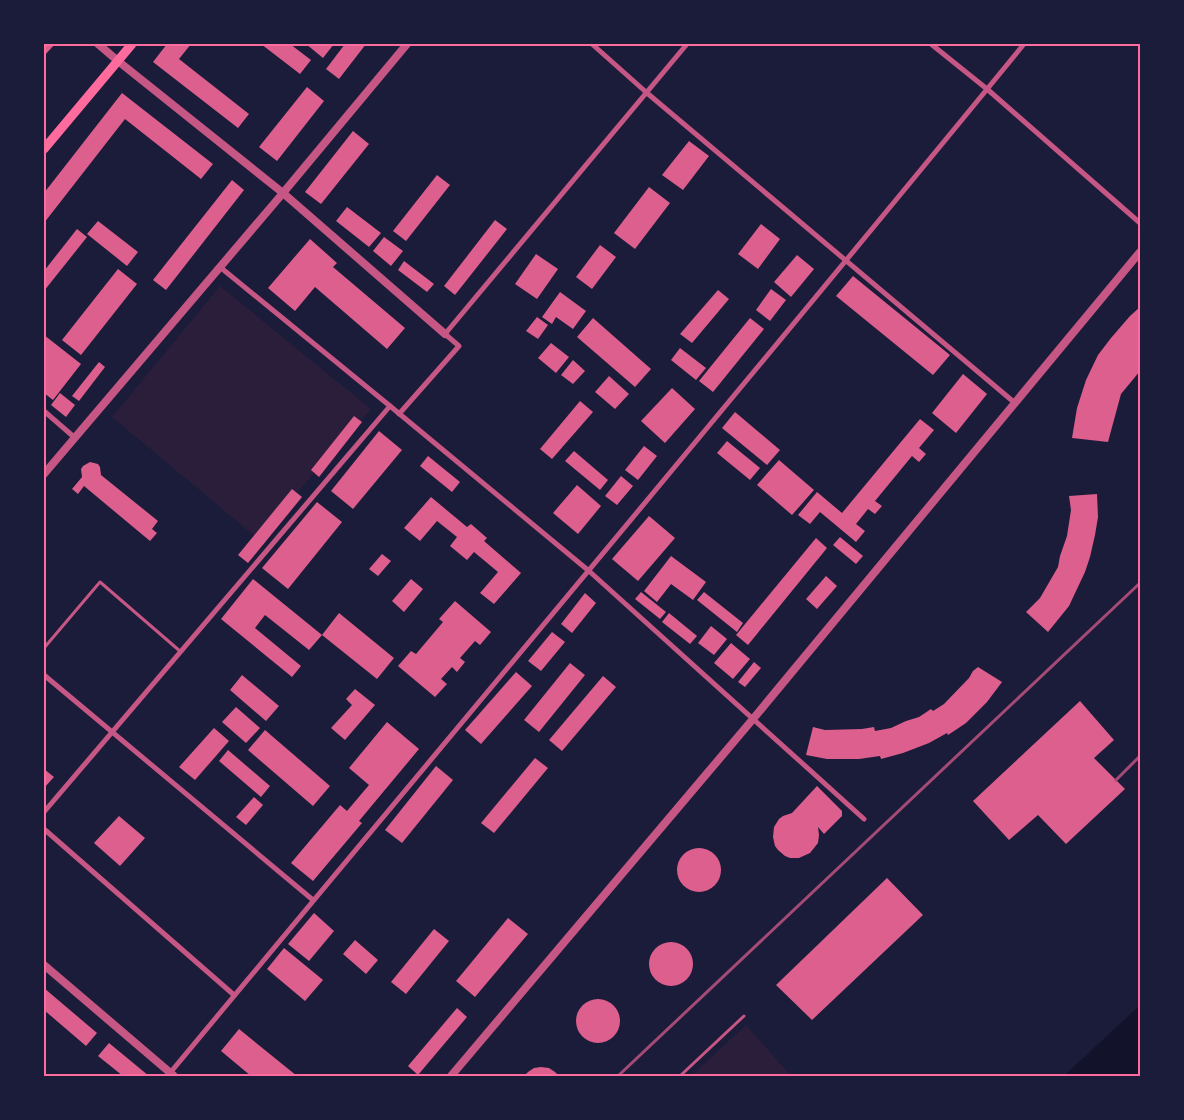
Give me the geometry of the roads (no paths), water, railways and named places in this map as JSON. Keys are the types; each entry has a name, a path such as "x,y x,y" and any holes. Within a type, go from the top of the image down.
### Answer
{"main road":[{"path":"44,149 132,44"}],"street":[{"path":"98,44 282,193 459,346 399,414"},
{"path":"44,474 407,44"},
{"path":"592,44 647,93 1015,403"},
{"path":"445,334 688,44"},
{"path":"931,44 1140,223"},
{"path":"44,965 172,1075 234,995 589,571 1024,44"},
{"path":"450,1076 753,719 1140,252"},
{"path":"220,267 589,571 864,819"},
{"path":"44,812 390,406"},
{"path":"44,411 74,437"},
{"path":"44,676 314,900"},
{"path":"44,829 234,995"}],"lane":[{"path":"44,648 100,582 180,652"},
{"path":"680,1076 744,1016"}],"railway":[{"path":"618,1076 1140,583"},
{"path":"1116,780 1140,756"}]}
